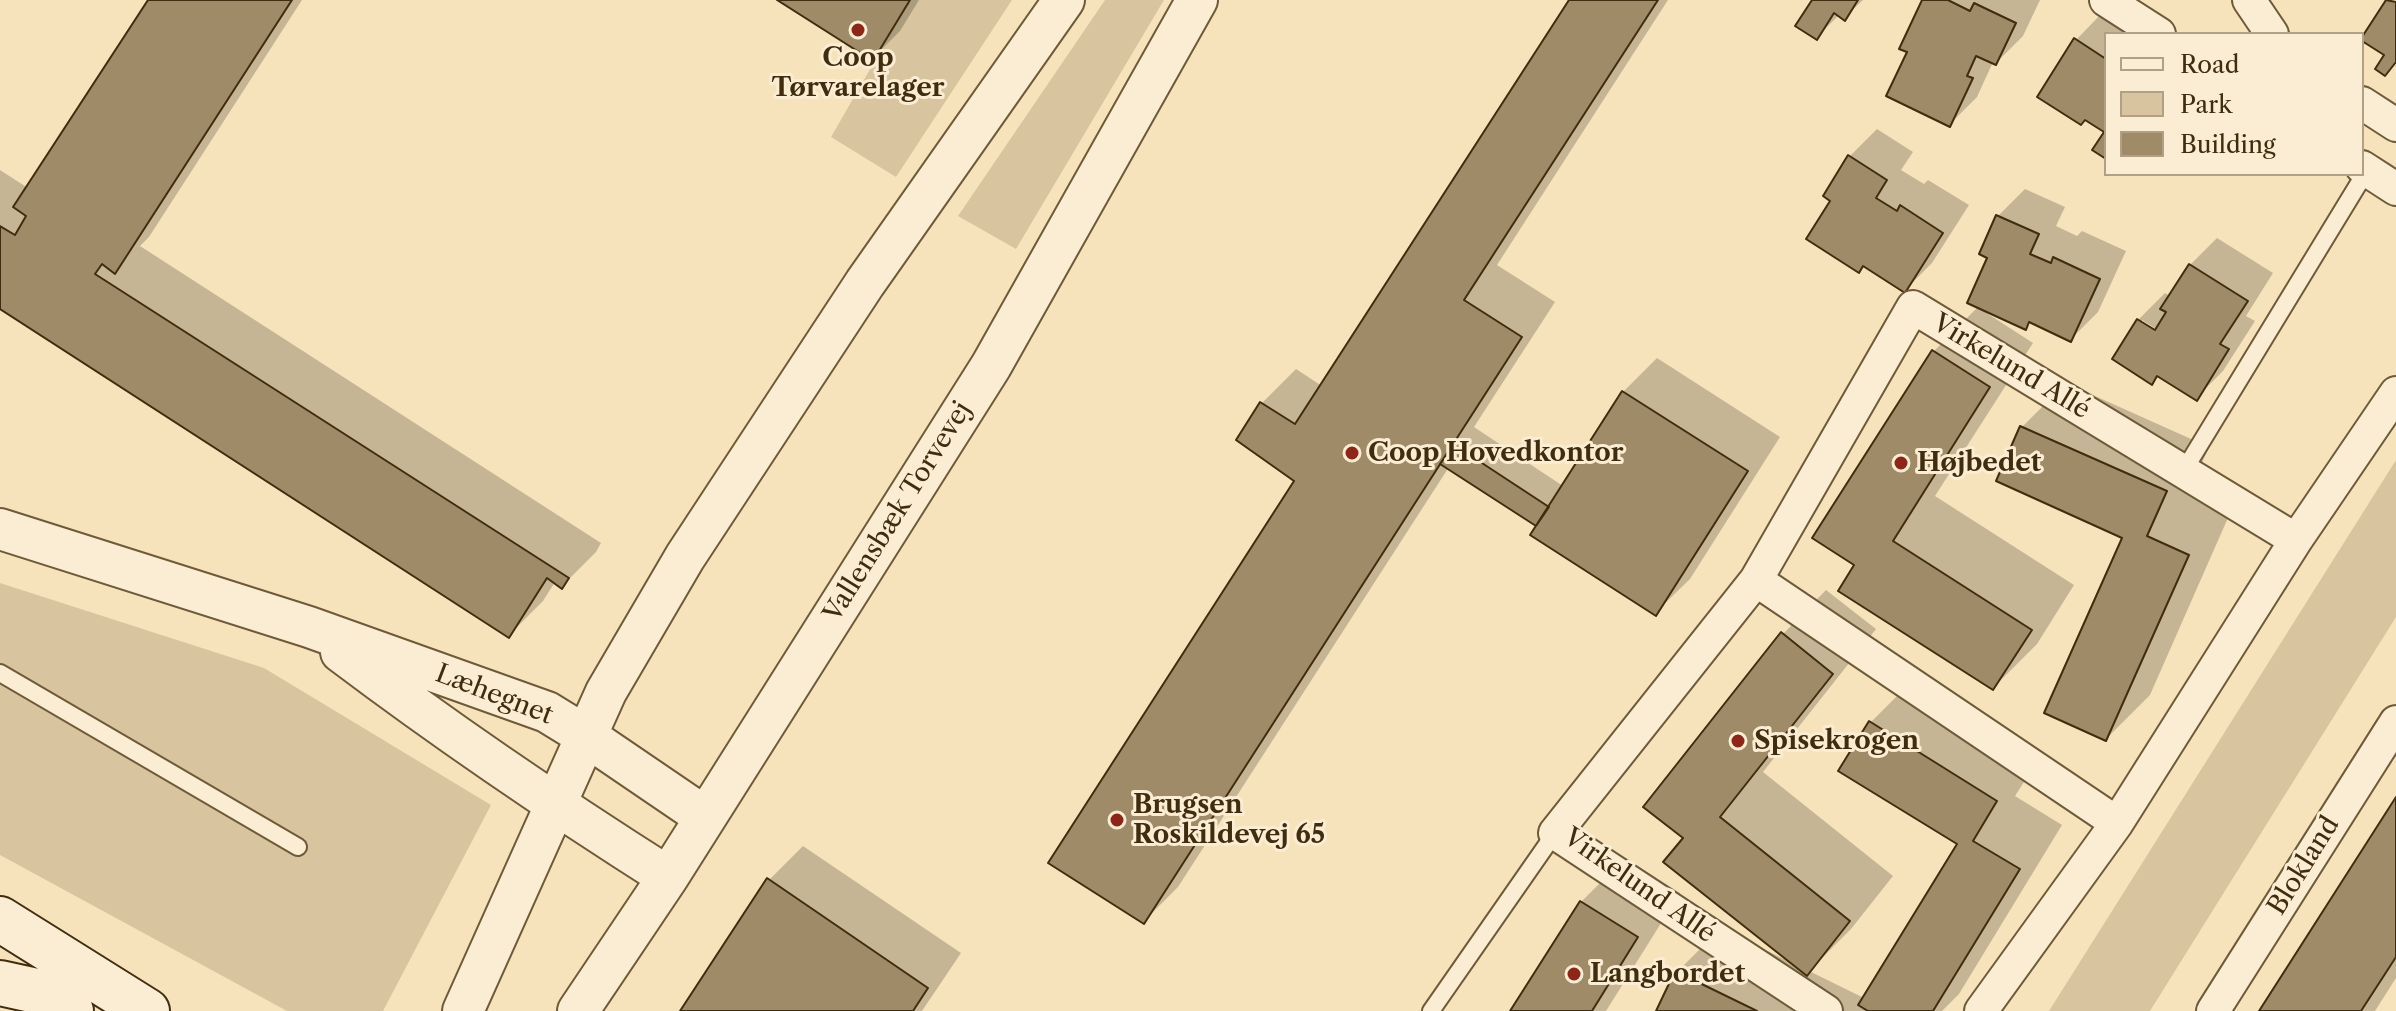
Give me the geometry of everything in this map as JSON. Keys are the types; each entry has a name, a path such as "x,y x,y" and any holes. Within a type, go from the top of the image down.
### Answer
{"main road":[{"path":"0,919 147,1011"},
{"path":"0,983 41,992 71,1011"},
{"path":"0,1003 13,1011"}],"street":[{"path":"463,1011 606,692 685,557 865,283 1064,0"},
{"name":"Vallensbæk Torvevej","path":"578,1011 668,877 991,366 1197,0"},
{"path":"2106,0 2156,32"},
{"path":"2249,0 2271,32"},
{"path":"2364,104 2396,125"},
{"path":"2364,168 2396,189"},
{"name":"Virkelund Allé","path":"1826,1011 1555,833 1756,580 1913,307 2296,540"},
{"path":"1981,1011 2117,823 2296,540 2396,393"},
{"name":"Læhegnet","path":"0,529 309,627 547,712 705,817"},
{"path":"1756,580 2117,823"},
{"name":"Læhegnet","path":"309,627 430,719 555,806 668,877"},
{"name":"Blokland","path":"2213,1011 2396,722"}],"lane":[{"path":"2183,472 2359,176"},
{"path":"0,673 298,847"},
{"path":"1431,1011 1555,833"}],"green space":[{"path":"910,0 1012,0 896,177 831,137"},
{"path":"1105,0 1164,0 1016,249 958,216"},
{"path":"2396,460 2396,617 2150,1011 2049,1011"},
{"path":"0,583 264,668 491,805 383,1011 287,1011 0,855"}],"building":[{"path":"148,0 292,0 115,274 102,264 95,274 569,578 562,589 547,578 509,638 0,309 0,226 15,235 26,216 13,207"},
{"name":"Coop Tørvarelager","path":"777,0 910,0 873,61"},
{"name":"Coop Hovedkontor","path":"1569,0 1658,0 1464,300 1522,337 1144,924 1048,863 1294,481 1236,440 1260,402 1295,424"},
{"path":"1812,0 1858,0 1845,21 1834,13 1817,40 1795,26"},
{"path":"1922,0 1948,0 1970,11 1974,3 2016,23 1996,65 1976,56 1967,76 1973,78 1950,127 1886,96 1907,52 1899,49"},
{"path":"2386,0 2396,2 2396,62 2385,76 2375,69 2384,55 2364,42 2364,34"},
{"path":"2074,38 2104,58 2104,132 2085,120 2081,125 2037,97"},
{"path":"2104,132 2104,158 2092,150"},
{"path":"1848,155 1887,180 1876,198 1897,211 1900,205 1943,233 1905,293 1863,266 1859,273 1806,239 1830,201 1823,196"},
{"path":"1996,215 2039,234 2030,254 2051,263 2053,257 2100,279 2071,342 2029,322 2026,330 1967,303 1987,258 1979,254"},
{"path":"2189,264 2248,301 2220,344 2229,349 2197,401 2157,376 2152,385 2112,359 2137,319 2155,330 2166,312 2160,309"},
{"name":"Højbedet","path":"1932,350 1990,387 1893,541 2032,630 1993,690 1838,591 1854,565 1812,538"},
{"path":"1622,391 1748,471 1656,616 1530,535"},
{"name":"Højbedet","path":"2020,426 2167,491 2147,536 2189,555 2106,741 2044,713 2122,538 1996,481"},
{"path":"1453,444 1549,507 1536,526 1440,464"},
{"name":"Spisekrogen","path":"1781,632 1833,674 1720,817 1850,921 1807,976 1663,862 1683,838 1643,807"},
{"name":"Spisekrogen","path":"1869,721 1997,801 1973,841 2020,869 1933,1011 1868,1011 1858,1005 1957,844 1838,771"},
{"path":"2396,797 2396,957 2361,1011 2259,1011"},
{"path":"767,878 928,988 913,1011 680,1011"},
{"name":"Langbordet","path":"1580,901 1638,937 1592,1011 1510,1011"},
{"name":"Langbordet","path":"1675,971 1757,1011 1656,1011"}],"place":[{"name":"Coop Tørvarelager","path":"858,30"},
{"name":"Coop Hovedkontor","path":"1352,453"},
{"name":"Højbedet","path":"1901,463"},
{"name":"Spisekrogen","path":"1738,741"},
{"name":"Brugsen Roskildevej 65","path":"1117,820"},
{"name":"Langbordet","path":"1574,974"}]}
